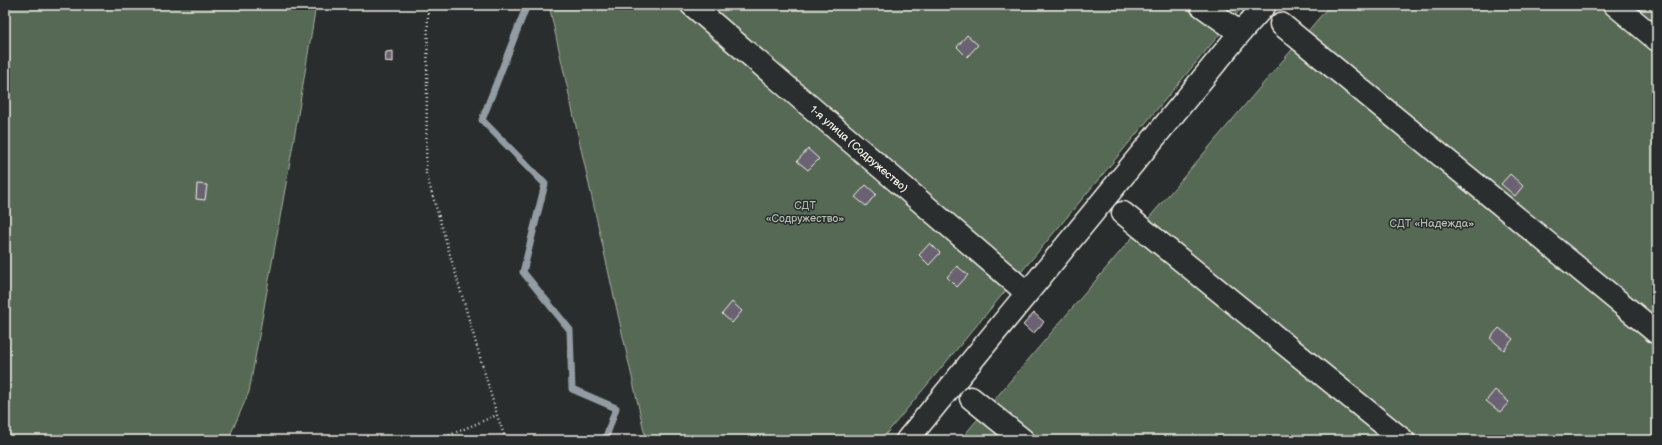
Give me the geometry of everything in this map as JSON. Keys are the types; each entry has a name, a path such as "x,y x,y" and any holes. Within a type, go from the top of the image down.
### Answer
{"street":[{"name":"1-я улица (Содружество)","path":"692,5 1027,294"},
{"path":"1201,5 1240,33"},
{"path":"907,440 1240,33 1265,5"},
{"path":"1615,5 1657,40"},
{"path":"1281,24 1657,334"},
{"path":"1124,213 1403,440"},
{"path":"971,398 1023,440"}],"path":[{"path":"428,5 426,173 497,415 506,440"},
{"path":"438,440 497,415"},
{"path":"5,437 36,440"}],"green space":[{"path":"5,5 316,5 249,392 228,440 5,440"},
{"name":"СДТ «Содружество»","path":"549,5 1244,5 881,440 646,440"},
{"name":"СДТ «Надежда»","path":"1330,5 1657,5 1657,440 960,440"}],"building":[{"path":"967,35 978,45 967,57 957,47"},
{"path":"393,51 393,62 385,61 386,52"},
{"path":"808,149 819,159 808,170 797,161"},
{"path":"1510,174 1523,186 1515,196 1501,184"},
{"path":"197,184 207,185 205,200 196,199"},
{"path":"866,185 876,194 866,206 855,197"},
{"path":"930,243 940,253 929,265 919,255"},
{"path":"957,266 968,275 957,287 947,277"},
{"path":"732,302 742,311 732,323 722,314"},
{"path":"1034,313 1044,322 1033,334 1023,325"},
{"path":"1499,328 1513,339 1504,350 1490,338"},
{"path":"1495,390 1509,402 1500,412 1486,401"}],"waterway":[{"path":"527,5 482,120 545,184 523,272 570,330 572,389 616,408 605,440"}]}
